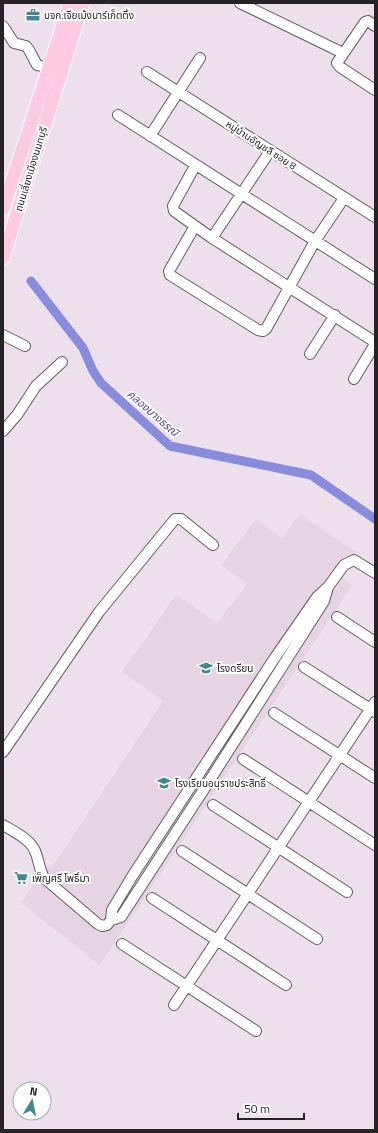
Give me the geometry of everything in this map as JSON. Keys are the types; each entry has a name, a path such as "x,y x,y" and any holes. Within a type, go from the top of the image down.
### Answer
{"main road":[{"name":"ถนนเลี่ยงเมืองนนทบุรี","path":"3,209 70,3"},
{"name":"ถนนเลี่ยงเมืองนนทบุรี","path":"3,258 83,3"},
{"path":"50,68 59,80"}],"street":[{"path":"240,3 343,53"},
{"path":"375,26 368,21 364,22 338,61 338,66 375,90"},
{"path":"3,26 14,42 26,46 37,65 50,68"},
{"path":"150,136 200,58"},
{"name":"หมู่บ้านอัญชลี ซอย 8","path":"147,72 375,217"},
{"path":"118,115 195,166 375,279"},
{"path":"212,238 270,151"},
{"path":"195,166 172,209 212,238 375,343 354,379"},
{"path":"195,226 169,271 174,279 262,332 266,329 315,241 344,198"},
{"path":"310,354 335,316"},
{"path":"3,335 25,346"},
{"path":"3,431 17,415 36,386 62,362"},
{"path":"3,752 99,612 175,519 181,519 213,545"},
{"path":"3,825 21,836 34,849 40,871 51,885 98,924 102,926 108,925 111,920 112,910 126,887 265,672 317,597 328,587 344,565 350,561 354,560 375,573"},
{"path":"111,920 121,917 275,680 324,601 328,587"},
{"path":"337,617 375,642"},
{"path":"174,1005 339,755 373,708 304,667"},
{"path":"265,672 275,680"},
{"path":"274,713 375,778"},
{"path":"242,759 375,844"},
{"path":"200,774 210,780"},
{"path":"213,805 347,892"},
{"path":"182,851 317,939"},
{"path":"152,898 286,985"},
{"path":"122,944 256,1031"}],"shaded area":[{"name":"โรงเรียนอนุราชประสิทธิ์","path":"300,514 356,552 340,576 352,585 100,965 21,903 46,866 52,867 163,701 122,672 176,595 217,623 247,584 221,565 256,519 282,538"}],"waterway":[{"name":"คลองบางธรณี","path":"31,281 83,348 93,371 101,383 170,446 311,475 375,519"}],"place":[{"name":"บจก.เจียเม้งมาร์เก็ตติ้ง","path":"33,15"},
{"name":"โรงดรียน","path":"206,668"},
{"name":"โรงเรียนอนุราชประสิทธิ์","path":"164,783"},
{"name":"เพ็ญศรี โพธิ์มา","path":"21,878"}]}
